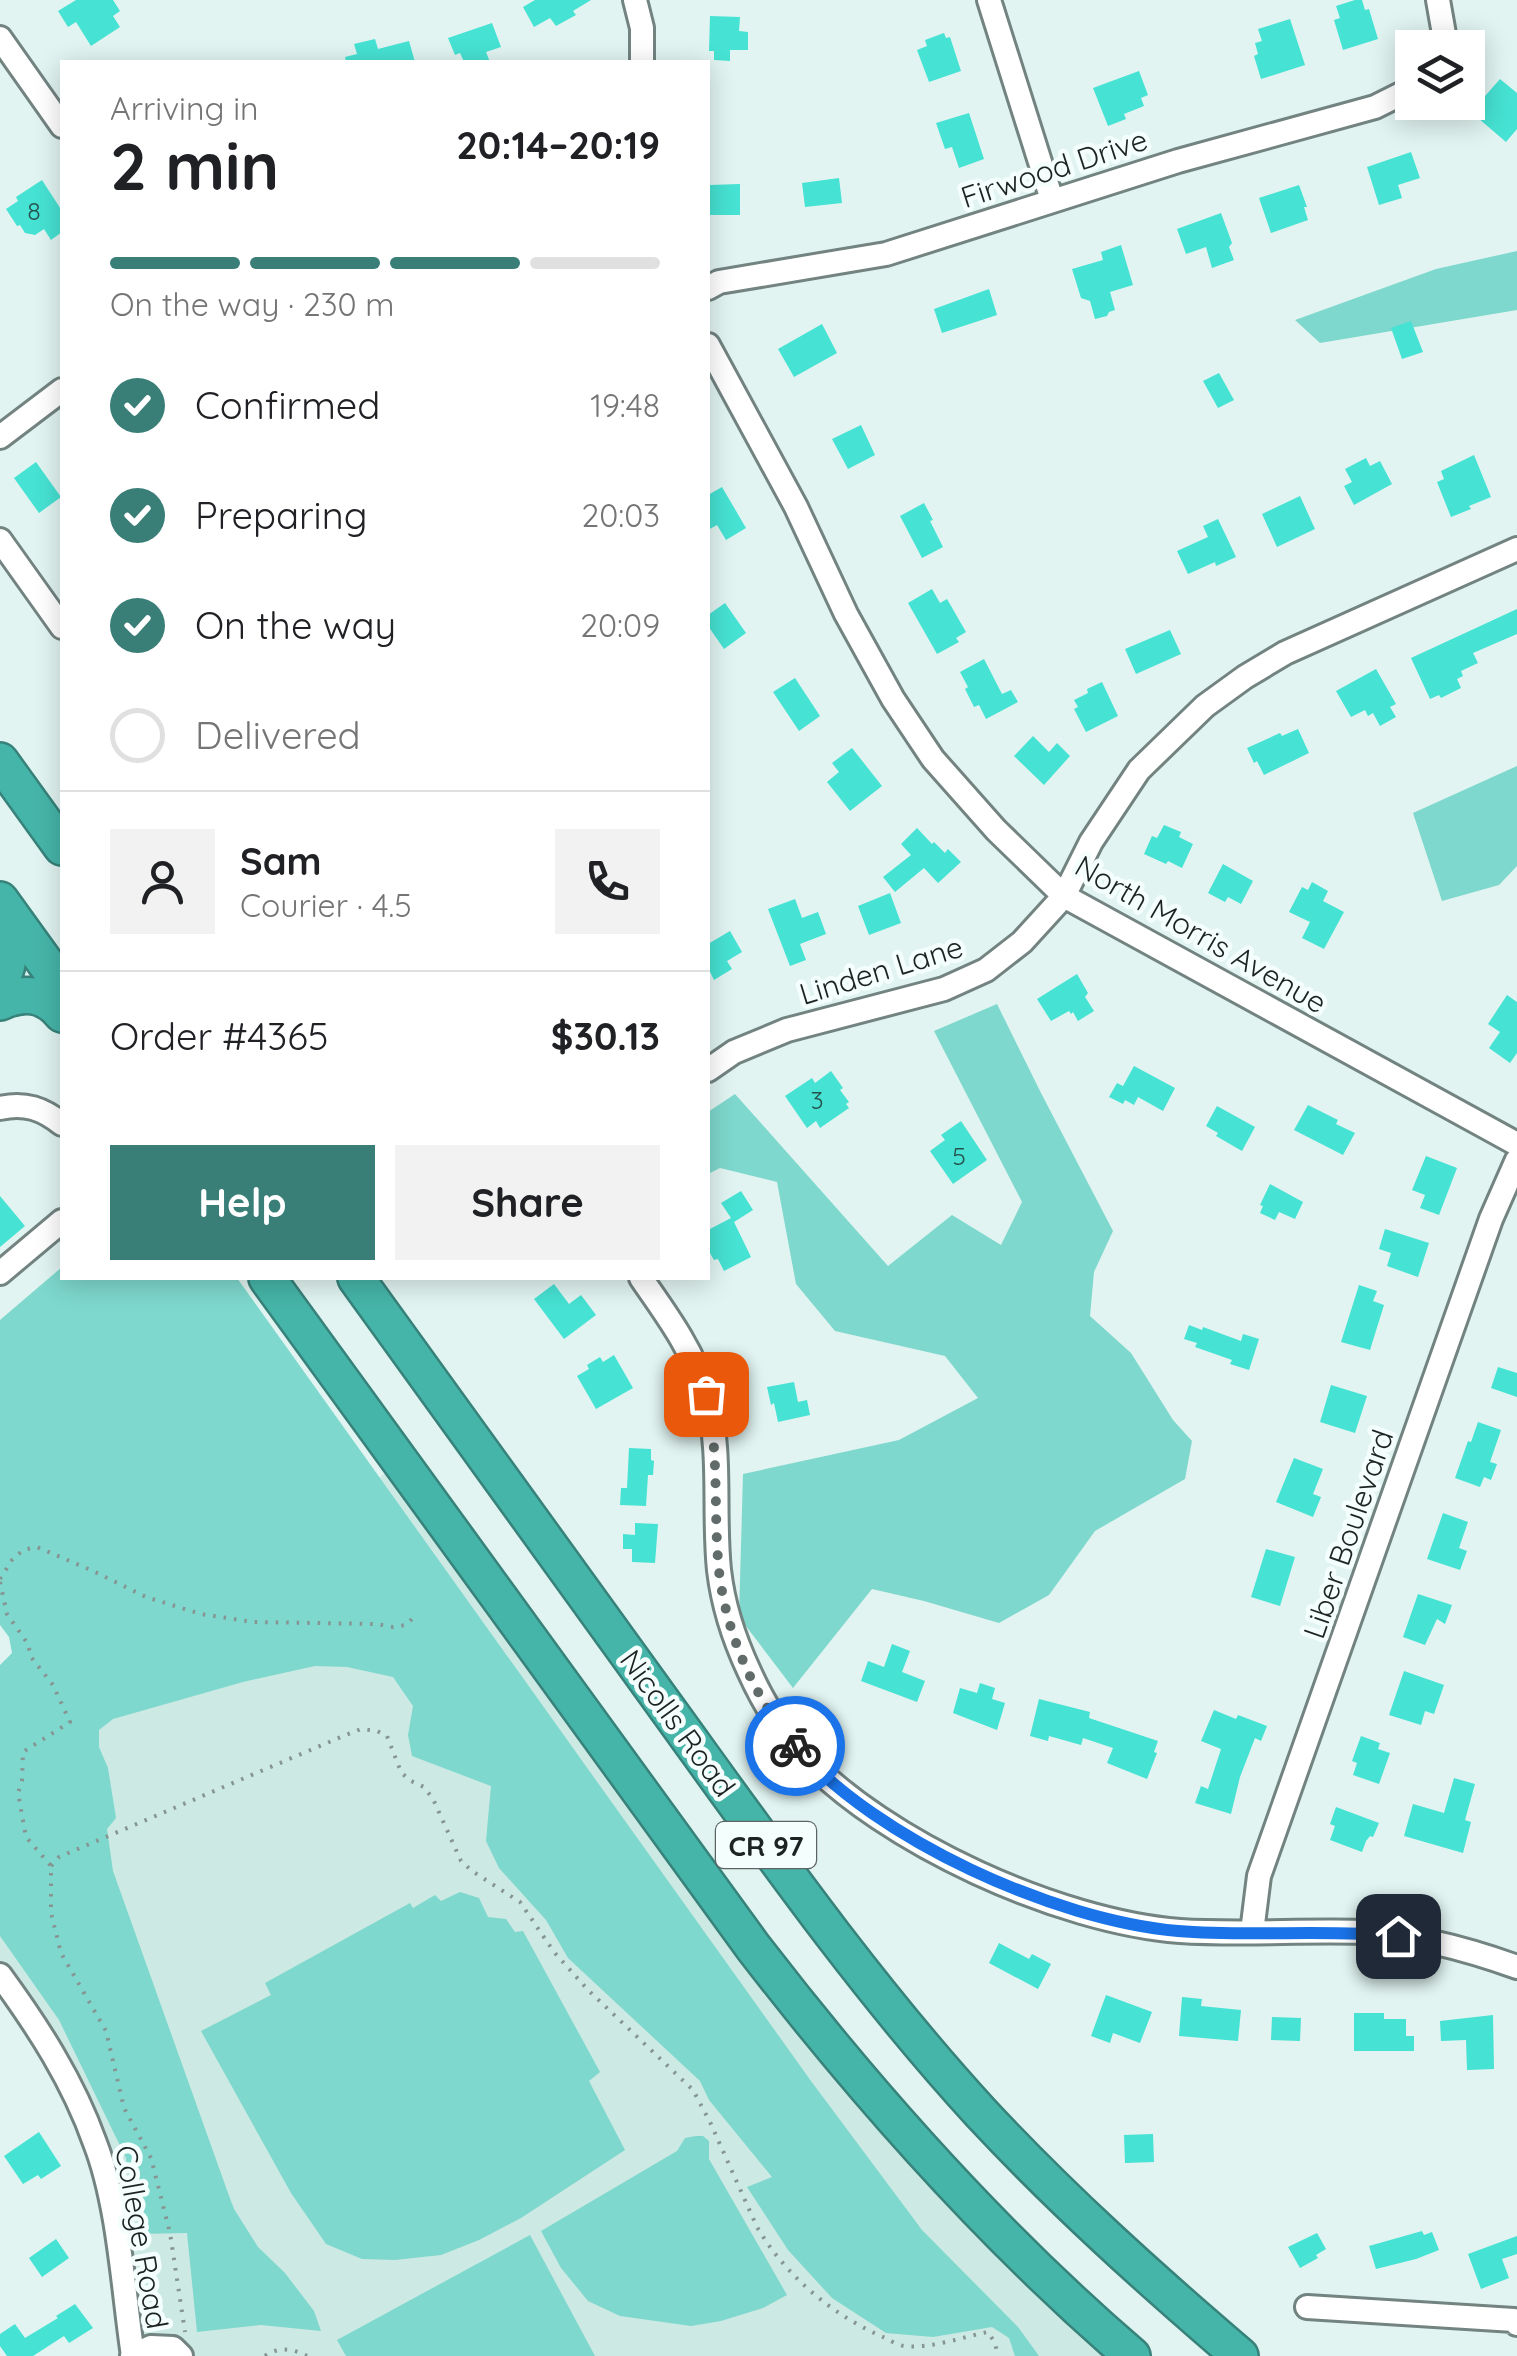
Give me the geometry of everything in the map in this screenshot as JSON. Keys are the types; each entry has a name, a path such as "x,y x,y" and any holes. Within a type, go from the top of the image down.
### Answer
{"highway":[{"path":"0,761 60,845"},
{"path":"0,786 60,868"},
{"path":"0,900 60,983"},
{"path":"0,926 9,948 0,983"},
{"path":"0,1002 20,995 40,996 60,1012"},
{"name":"CR 97","path":"267,1280 795,2002 888,2114 980,2214 1132,2356"},
{"name":"Nicolls Road","path":"357,1280 784,1870 890,2008 1030,2164 1240,2356"}],"street":[{"path":"635,0 642,28 642,60"},
{"path":"989,0 1052,200"},
{"path":"1438,0 1443,30"},
{"path":"0,38 60,123"},
{"name":"Firwood Drive","path":"710,287 720,282 886,254 1195,156 1375,107 1395,97"},
{"name":"North Morris Avenue","path":"710,349 796,507 846,614 894,698 934,760 996,830 1064,896 1517,1144"},
{"path":"0,436 60,391"},
{"path":"0,540 60,624"},
{"name":"Linden Lane","path":"710,1069 734,1052 786,1030 944,989 986,970 1022,942 1064,896 1091,842 1139,770 1205,706 1284,653 1517,550"},
{"path":"0,1108 15,1104 45,1110 60,1122"},
{"name":"Liber Boulevard","path":"1252,1932 1260,1876 1484,1238 1517,1160"},
{"path":"0,1273 60,1223"},
{"path":"642,1280 687,1349 706,1394 713,1423 719,1568 736,1641 768,1710 784,1733 820,1771 867,1808 938,1852 1058,1906 1180,1931 1364,1932 1398,1936 1470,1950 1517,1967"},
{"name":"College Road","path":"0,1974 61,2066 96,2144 113,2209 133,2356"},
{"path":"1307,2307 1514,2320 1517,2324"},
{"path":"133,2356 151,2347 180,2347"}],"path":[{"path":"180,2347 170,2233 163,2199 151,2158 124,2108 106,2030 61,1953 51,1913 50,1866 26,1837 18,1793 24,1752 70,1722 53,1684 31,1658 28,1644 6,1614 0,1581 8,1564 23,1550 37,1547 146,1597 200,1614 253,1622 393,1627 406,1625 415,1616"},
{"path":"50,1866 59,1857 361,1729 387,1736 402,1772 424,1787 433,1799 461,1861 520,1902 554,1952 588,1990 692,2090 756,2227 806,2288 868,2331 902,2346 988,2332 998,2356"},
{"path":"265,2356 285,2349 307,2356"}],"shaded area":[{"path":"1517,251 1517,310 1320,343 1295,320 1436,269"},
{"path":"1517,766 1517,866 1499,885 1442,901 1413,813"},
{"path":"997,1004 1113,1231 1094,1272 1090,1316 1131,1353 1173,1420 1192,1441 1185,1479 1095,1531 1049,1595 999,1623 872,1589 793,1688 739,1617 743,1474 899,1440 978,1398 945,1356 835,1331 796,1284 777,1182 720,1168 710,1173 710,1111 735,1094 888,1266 952,1215 1001,1245 1022,1202 934,1031"},
{"path":"60,1269 60,1280 238,1280 811,2081 922,2230 1018,2327 1039,2356 1015,2356 1009,2338 992,2327 933,2337 886,2333 832,2298 788,2250 747,2187 772,2177 709,2100 700,2081 568,1958 546,1920 499,1868 486,1841 491,1786 412,1756 408,1735 413,1706 393,1677 347,1667 315,1666 113,1719 99,1730 99,1747 108,1768 116,1818 107,1829 113,1871 228,2193 258,2247 285,2273 314,2311 321,2331 261,2325 197,2332 187,2233 139,2234 126,2158 59,2020 0,1936 0,1665 12,1653 9,1637 0,1625 0,1320"},
{"path":"401,1461 753,1947 1132,2356 133,2356 96,2144 0,1975 0,1771"},
{"path":"460,1892 479,1898 488,1917 506,1919 515,1932 523,1931 600,2072 589,2081 625,2150 521,2218 479,2240 441,2255 362,2259 326,2244 291,2193 201,2031 271,1995 265,1983 410,1903 413,1908 435,1895 441,1901"},
{"path":"696,2136 709,2141 709,2159 787,2295 763,2308 691,2326 620,2316 588,2301 561,2268 541,2231 677,2151 685,2138"},
{"path":"530,2235 595,2356 346,2356 337,2340"}],"building":[{"path":"76,0 113,0 120,11 113,16 120,27 91,46 76,22 68,27 58,11"},
{"path":"535,0 591,0 573,11 576,15 556,26 550,18 534,27 523,7"},
{"path":"1362,0 1365,10 1369,9 1378,39 1343,50 1334,20 1340,18 1336,6"},
{"path":"710,16 740,17 739,31 748,32 748,50 730,50 730,61 714,60 714,51 709,51"},
{"path":"1290,19 1305,65 1261,79 1254,56 1258,54 1255,43 1262,41 1258,29"},
{"path":"492,23 501,47 486,52 489,60 463,60 460,53 455,55 448,38"},
{"path":"944,33 946,38 950,37 961,71 929,82 917,50 927,46 925,40"},
{"path":"375,39 378,49 409,41 414,60 346,60 357,54 354,44"},
{"path":"1139,71 1148,95 1141,98 1144,106 1108,126 1093,88"},
{"path":"1500,79 1517,93 1517,129 1506,142 1480,120 1485,120 1485,96"},
{"path":"969,113 984,159 959,168 952,147 945,149 936,123"},
{"path":"1411,152 1420,178 1398,185 1402,198 1379,205 1367,167"},
{"path":"839,178 842,203 805,207 802,183"},
{"path":"42,180 60,208 60,233 51,240 44,229 35,235 25,233 6,209 18,201 16,197"},
{"path":"740,184 740,215 710,215 710,185"},
{"path":"1299,185 1308,220 1271,233 1259,198"},
{"path":"1221,213 1234,260 1212,268 1206,247 1186,254 1177,229"},
{"path":"1121,245 1133,285 1110,292 1115,310 1095,319 1090,301 1081,298 1072,269 1103,260 1101,252"},
{"path":"989,289 997,315 942,333 934,309"},
{"path":"1411,321 1423,352 1402,359 1391,328"},
{"path":"822,324 837,353 794,377 778,349"},
{"path":"1219,373 1234,400 1218,408 1203,381"},
{"path":"861,425 875,455 848,469 832,439"},
{"path":"1474,455 1491,497 1451,517 1437,482 1444,479 1441,471"},
{"path":"1366,458 1370,466 1380,461 1392,484 1354,505 1344,486 1352,482 1345,469"},
{"path":"36,462 60,498 39,513 14,478"},
{"path":"722,487 746,528 726,540 717,525 710,529 710,494"},
{"path":"1300,496 1315,529 1277,547 1262,514"},
{"path":"924,503 943,547 922,558 900,516"},
{"path":"1218,519 1236,557 1188,574 1177,551 1208,537 1203,526"},
{"path":"932,589 940,603 947,599 966,632 956,638 959,642 937,654 908,603"},
{"path":"725,603 746,633 724,649 710,629 710,614"},
{"path":"1517,609 1517,634 1473,653 1478,663 1461,671 1463,676 1457,679 1461,688 1430,699 1411,658"},
{"path":"1170,630 1181,654 1136,674 1125,649"},
{"path":"984,659 1002,694 1011,690 1018,702 986,719 979,705 974,707 960,672"},
{"path":"1376,669 1396,704 1390,707 1396,717 1380,726 1373,713 1368,716 1365,710 1351,717 1336,691"},
{"path":"795,678 820,716 799,731 773,692"},
{"path":"1102,682 1118,716 1086,732 1074,709 1078,707 1074,700"},
{"path":"1298,729 1309,753 1264,775 1247,748"},
{"path":"1033,736 1049,752 1057,743 1070,756 1044,785 1014,756"},
{"path":"852,748 882,786 850,811 827,782 839,772 832,763"},
{"path":"1164,825 1181,832 1179,837 1193,844 1182,868 1144,854 1152,836 1157,838"},
{"path":"917,828 932,844 945,853 948,849 961,862 938,883 924,868 895,892 883,877 911,855 901,844"},
{"path":"1223,864 1253,881 1241,904 1228,897 1225,902 1208,893"},
{"path":"1312,882 1328,891 1323,901 1344,912 1324,949 1302,938 1310,922 1289,912 1302,887 1308,890"},
{"path":"890,893 901,923 869,935 858,906"},
{"path":"795,899 802,918 818,912 826,934 800,944 806,960 790,966 768,909"},
{"path":"730,931 742,952 727,961 732,969 714,980 710,972 710,943"},
{"path":"1077,974 1094,1011 1078,1021 1069,1011 1051,1021 1037,999"},
{"path":"1507,995 1517,1002 1517,1053 1510,1063 1489,1048 1500,1032 1488,1024"},
{"path":"1134,1066 1175,1088 1163,1111 1138,1097 1134,1105 1109,1097 1117,1083 1123,1086"},
{"path":"831,1071 843,1088 840,1090 849,1108 820,1128 816,1121 807,1128 785,1096"},
{"path":"1308,1105 1355,1133 1343,1155 1294,1130"},
{"path":"1217,1106 1255,1127 1242,1151 1206,1126"},
{"path":"961,1121 987,1160 953,1184 930,1151 945,1140 941,1135"},
{"path":"1426,1156 1457,1168 1439,1215 1420,1208 1425,1195 1412,1190"},
{"path":"1270,1184 1303,1202 1295,1219 1279,1212 1275,1220 1260,1213"},
{"path":"741,1191 753,1210 734,1222 751,1257 724,1271 710,1253 710,1229 731,1218 721,1203"},
{"path":"0,1196 25,1226 0,1247"},
{"path":"1385,1229 1429,1243 1418,1277 1387,1266 1391,1253 1379,1249"},
{"path":"554,1284 569,1304 581,1295 596,1315 564,1339 534,1299"},
{"path":"1359,1285 1377,1291 1373,1301 1384,1305 1370,1350 1341,1342"},
{"path":"1189,1325 1241,1341 1243,1334 1259,1339 1249,1370 1184,1339"},
{"path":"614,1355 633,1388 596,1409 577,1376 600,1357 603,1362"},
{"path":"1498,1367 1517,1373 1517,1397 1491,1388"},
{"path":"794,1382 798,1402 807,1400 810,1415 778,1422 767,1387"},
{"path":"1331,1385 1367,1396 1355,1433 1320,1422"},
{"path":"1478,1422 1501,1430 1490,1462 1497,1464 1491,1480 1484,1477 1480,1487 1455,1478"},
{"path":"629,1448 651,1449 653,1475 648,1475 646,1506 620,1505 621,1488 627,1488"},
{"path":"1294,1458 1323,1469 1313,1494 1321,1497 1313,1517 1276,1502"},
{"path":"1443,1513 1468,1522 1459,1548 1467,1551 1460,1570 1427,1559"},
{"path":"635,1523 658,1524 655,1563 632,1562 632,1549 623,1549 623,1534 635,1535"},
{"path":"1266,1549 1295,1557 1280,1606 1251,1597"},
{"path":"1418,1594 1452,1605 1445,1624 1437,1619 1425,1645 1403,1637"},
{"path":"892,1644 910,1651 902,1672 925,1681 917,1702 861,1681 868,1661 884,1667"},
{"path":"1404,1671 1444,1685 1434,1714 1425,1711 1421,1725 1389,1715"},
{"path":"980,1683 995,1688 992,1699 1005,1703 997,1730 953,1713 960,1688 977,1693"},
{"path":"1039,1699 1090,1712 1089,1718 1158,1741 1147,1779 1107,1763 1113,1748 1083,1738 1081,1745 1049,1736 1048,1741 1030,1736"},
{"path":"1214,1710 1267,1726 1261,1741 1255,1738 1231,1814 1195,1803 1201,1786 1208,1789 1221,1749 1201,1741"},
{"path":"1361,1736 1380,1743 1378,1749 1390,1753 1379,1784 1353,1775 1357,1763 1352,1761"},
{"path":"1454,1778 1475,1784 1465,1820 1471,1822 1463,1853 1404,1836 1413,1804 1444,1813"},
{"path":"1336,1807 1379,1823 1362,1852 1330,1840"},
{"path":"999,1943 1029,1959 1032,1954 1051,1964 1038,1989 989,1963"},
{"path":"1106,1995 1152,2012 1140,2043 1113,2033 1110,2043 1091,2036"},
{"path":"1182,1997 1202,1999 1201,2006 1241,2010 1238,2041 1179,2036"},
{"path":"1354,2013 1384,2013 1384,2019 1406,2019 1406,2036 1414,2036 1414,2051 1354,2051"},
{"path":"1493,2015 1494,2069 1467,2070 1466,2040 1441,2041 1440,2021"},
{"path":"1272,2017 1301,2018 1300,2041 1271,2040"},
{"path":"39,2132 61,2166 41,2179 38,2175 23,2184 4,2156"},
{"path":"1153,2134 1154,2162 1125,2163 1124,2135"},
{"path":"1422,2231 1424,2235 1432,2232 1439,2250 1376,2269 1369,2246"},
{"path":"1317,2233 1326,2249 1300,2268 1288,2247"},
{"path":"1517,2236 1517,2254 1502,2259 1509,2278 1481,2289 1468,2254"},
{"path":"56,2239 69,2258 42,2277 29,2258"},
{"path":"75,2304 93,2328 69,2343 64,2336 33,2356 7,2356 0,2346 0,2334 15,2324 25,2338"}],"way so far":[{"path":"706,1394 713,1423 723,1594 736,1641 758,1690 795,1746"}],"route":[{"path":"795,1746 840,1789 902,1831 973,1870 1058,1906 1180,1931 1364,1932 1398,1936"}]}
